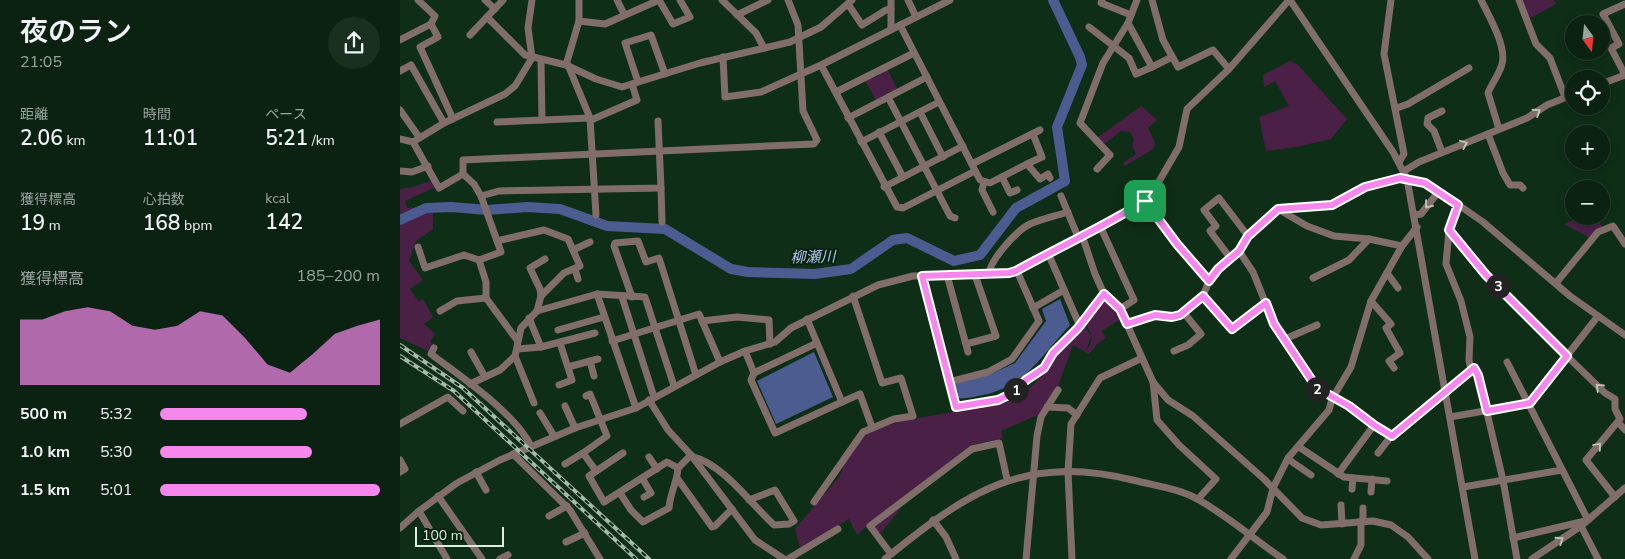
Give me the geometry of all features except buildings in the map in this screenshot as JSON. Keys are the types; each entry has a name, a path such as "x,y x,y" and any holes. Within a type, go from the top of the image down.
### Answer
{"street":[{"path":"400,40 431,24 435,16 418,0"},
{"path":"485,0 495,9"},
{"path":"470,35 503,0"},
{"path":"400,139 416,140 444,123 505,94 515,86 532,58 528,28 532,0"},
{"path":"579,0 579,20 567,65 591,119 596,215"},
{"path":"617,0 624,14"},
{"path":"579,20 605,24 659,0 673,24 690,17 680,0"},
{"path":"722,0 756,33 764,48"},
{"path":"737,15 768,0"},
{"path":"418,247 425,268 464,255 479,260 501,252 482,199 474,184 463,174 463,160 814,144 817,140 803,110 802,74 796,15 788,0"},
{"path":"891,0 891,29"},
{"path":"908,0 916,17"},
{"path":"723,57 725,97 761,92 821,65 950,0"},
{"path":"1102,0 1101,2 1131,15"},
{"path":"1097,169 1110,155 1080,123 1103,63 1128,23 1137,0"},
{"path":"1152,0 1163,40 1178,67 1213,50 1229,68"},
{"path":"400,528 438,496 476,472 554,436 599,419 636,408 720,362 745,351 770,344 791,328 853,296 894,279 1016,271 1080,236 1101,228 1114,217 1145,201 1154,192 1162,174 1179,147 1187,109 1229,68 1289,0 1399,162 1407,179 1415,215 1475,559"},
{"path":"1391,0 1384,54 1404,154 1399,162"},
{"path":"1481,0 1497,36 1502,57 1498,76 1488,92 1499,129"},
{"path":"1404,171 1442,152 1527,118 1565,97 1550,58 1536,44 1519,0"},
{"path":"487,18 526,55 567,65 596,79 622,87 723,57 799,38 822,26 850,2 862,25 886,10 891,9"},
{"path":"1610,81 1625,75 1611,48 1618,44 1603,14 1625,4"},
{"path":"1128,23 1152,67"},
{"path":"431,24 438,37 420,47 453,119"},
{"path":"900,25 980,180 984,182"},
{"path":"1089,27 1129,58 1136,74 1172,57"},
{"path":"497,122 591,119 637,100 635,83 625,43 651,35 666,74"},
{"path":"836,92 914,53"},
{"path":"541,60 542,120"},
{"path":"400,71 411,65 444,123"},
{"path":"821,65 894,206 900,208 936,190 1036,132 1042,157 1002,177 984,182"},
{"path":"1396,108 1408,104 1469,68"},
{"path":"848,118 927,77"},
{"path":"888,98 950,216 955,218"},
{"path":"861,142 940,102"},
{"path":"400,110 439,188 463,174"},
{"path":"1442,111 1428,118 1427,124 1434,131 1442,152"},
{"path":"920,112 943,156"},
{"path":"658,122 662,222"},
{"path":"880,132 903,177"},
{"path":"1488,134 1503,173 1510,185 1520,185 1523,188"},
{"path":"884,186 962,146"},
{"path":"1027,164 1040,179 1048,174 1050,178"},
{"path":"400,171 412,172 428,166"},
{"path":"1002,177 1010,193 1017,190"},
{"path":"1127,324 1155,315 1172,317 1184,312 1203,296 1209,281 1218,269 1239,251 1248,236 1278,209 1332,205 1365,187 1407,179 1425,183 1438,190 1483,222 1556,283 1625,335"},
{"path":"984,182 982,190 993,212"},
{"path":"482,199 499,191 661,188"},
{"path":"1415,215 1421,214 1438,190"},
{"path":"1061,196 1104,294 1120,309 1153,382 1168,400 1193,416 1273,488 1292,509 1312,523 1382,522 1397,528 1428,559"},
{"path":"1231,259 1210,231 1216,226 1204,210 1219,198 1248,236"},
{"path":"1145,201 1177,244 1209,281"},
{"path":"1458,205 1449,230 1446,264 1462,301 1470,337 1469,360 1471,371"},
{"path":"1278,209 1307,226 1334,236 1369,239 1402,246"},
{"path":"989,274 991,264 1017,234 1029,225 1068,212"},
{"path":"1556,283 1598,232 1613,226 1625,244"},
{"path":"1230,559 1267,512 1273,488 1288,459 1329,410 1332,399 1351,367 1371,300 1402,246 1417,227"},
{"path":"1101,228 1134,300 1120,309"},
{"path":"497,242 544,230 568,239 580,266 564,273 541,296"},
{"path":"1449,230 1486,275 1605,394 1615,399 1615,408 1620,419 1586,460 1615,498"},
{"path":"1313,278 1349,260 1369,239"},
{"path":"573,250 590,242"},
{"path":"632,297 614,246 615,243 638,242 646,262 659,258 696,375"},
{"path":"1239,251 1253,272 1274,324 1317,388 1332,399 1349,406 1392,436"},
{"path":"1048,253 1079,324"},
{"path":"537,311 541,296 540,289 530,268 545,258"},
{"path":"479,260 486,282 486,298 517,340"},
{"path":"575,268 578,279"},
{"path":"949,382 988,372 1012,359 1039,321 1016,271"},
{"path":"1387,273 1398,288"},
{"path":"947,275 968,352"},
{"path":"966,344 996,336 975,275"},
{"path":"922,276 956,407 998,400 1013,393 1026,380 1044,368 1053,353 1104,294"},
{"path":"1033,308 1064,290"},
{"path":"597,294 636,408"},
{"path":"534,403 516,353 517,340 522,328 537,311 597,294 645,297 674,386"},
{"path":"814,502 863,432 894,419 913,416 901,378 882,383 853,296"},
{"path":"1203,296 1232,329 1266,303"},
{"path":"622,297 652,399 668,430 692,456 755,540 784,559"},
{"path":"440,311 457,301 486,298"},
{"path":"1371,300 1391,324 1386,328 1400,354 1390,360 1394,368"},
{"path":"1174,351 1188,345 1201,334 1184,312"},
{"path":"612,341 699,314 720,362"},
{"path":"1450,417 1530,403 1598,316"},
{"path":"702,322 737,317 769,320 770,344"},
{"path":"529,318 541,347"},
{"path":"558,330 604,318"},
{"path":"807,319 842,402"},
{"path":"1285,339 1317,325"},
{"path":"470,384 500,370 516,353 594,333"},
{"path":"559,385 572,380 560,343"},
{"path":"754,372 818,344"},
{"path":"434,348 431,354 470,384 525,434 531,446"},
{"path":"745,351 754,372 751,380 775,433 860,394 872,427"},
{"path":"471,352 485,377"},
{"path":"1070,558 1068,472 1071,424 1100,378 1142,358"},
{"path":"568,367 594,360 594,376"},
{"path":"1508,362 1588,520"},
{"path":"1378,453 1392,436 1474,368 1478,375 1503,480 1517,559"},
{"path":"1153,382 1157,420 1179,446 1216,479 1198,499"},
{"path":"1026,559 1041,417 1058,390"},
{"path":"565,464 607,436 590,394 586,396"},
{"path":"400,424 448,397 463,411"},
{"path":"565,406 575,428"},
{"path":"1047,407 1068,408 1077,415"},
{"path":"540,413 554,436"},
{"path":"1618,422 1625,430"},
{"path":"1338,474 1374,425"},
{"path":"1007,479 999,443 972,448 870,526 888,557 933,520 970,497 1007,479 1034,474 1088,472 1126,478 1178,491 1198,499 1283,559"},
{"path":"1299,447 1338,474 1353,478 1387,481"},
{"path":"583,453 596,470"},
{"path":"623,453 589,476 596,485 602,501 620,493 667,462 678,468"},
{"path":"513,454 567,506 600,559"},
{"path":"620,493 631,510 643,522 669,508 670,493 677,478 678,468 692,456"},
{"path":"692,456 714,465 749,500 774,525 789,524 794,521 775,490 749,500"},
{"path":"649,457 657,469"},
{"path":"1288,459 1311,475"},
{"path":"400,460 405,469 400,472"},
{"path":"1463,487 1562,470"},
{"path":"476,472 486,490"},
{"path":"642,478 651,493 644,497"},
{"path":"677,478 712,527 732,509"},
{"path":"1352,489 1353,478"},
{"path":"1370,492 1372,479"},
{"path":"1532,559 1581,526 1625,488"},
{"path":"438,496 482,559"},
{"path":"1341,504 1342,524"},
{"path":"549,516 567,506"},
{"path":"1354,559 1361,545 1363,508"},
{"path":"419,511 447,559"},
{"path":"933,520 946,537 956,559"},
{"path":"1513,538 1588,520"},
{"path":"1581,526 1598,559"},
{"path":"788,559 838,529"},
{"path":"566,542 585,533"},
{"path":"500,559 508,555"}],"shaded area":[{"path":"1519,0 1554,0 1556,4 1527,20"},
{"path":"1290,61 1297,64 1347,119 1331,139 1296,147 1266,151 1259,117 1289,106 1275,81 1264,87 1263,75"},
{"path":"887,69 898,90 892,93 888,92 876,101 865,80 879,76 880,73"},
{"path":"1141,106 1157,120 1148,128 1155,143 1153,149 1125,166 1123,163 1136,154 1132,146 1134,139 1130,132 1121,131 1103,145 1097,138"},
{"path":"433,180 436,187 405,201 407,208 424,207 400,217 400,189"},
{"path":"426,211 433,213 433,229 416,241 409,261 423,280 410,289 419,302 423,299 433,317 424,324 435,334 430,342 433,345 430,352 400,338 400,223"},
{"path":"1566,225 1601,225 1602,227 1590,238"},
{"path":"1104,299 1119,312 1121,319 1101,331 1106,338 1097,344 1089,354 1073,345 1057,389 1040,414 1001,431 1003,438 972,445 917,487 881,533 866,527 857,535 849,519 800,548 795,529 839,477 856,436 901,421 998,404 1017,397 1034,384 1083,322 1091,336 1086,351 1092,338 1086,324"}],"water":[{"path":"1060,299 1070,325 1030,370 1020,379 994,392 968,398 959,398 955,384 991,374 1015,363 1046,321 1042,309"},
{"path":"814,352 833,397 776,424 757,381"}],"waterway":[{"name":"柳瀬川","path":"400,220 426,208 452,207 487,210 527,207 560,209 607,226 665,229 731,269 748,272 815,274 851,269 893,240 907,238 954,261 980,255 1016,208 1065,181 1057,127 1082,65 1053,0"}],"railway":[{"path":"400,345 463,388 649,559"},
{"path":"400,356 454,391 636,559"}],"route":[{"path":"1400,178 1425,183 1458,205 1449,230 1486,275 1567,356 1530,403 1487,411 1478,375 1474,368 1392,436 1349,406 1332,399 1317,388 1274,324 1266,303 1232,329 1203,296 1180,315 1172,317 1155,315 1127,324 1120,309 1104,294 1079,324 1078,328 1053,353 1044,368 1026,380 1013,393 998,400 956,407 922,276 975,275 1016,271 1065,243 1101,228 1114,217 1145,201 1177,244 1209,281 1218,269 1239,251 1242,243 1248,236 1278,209 1284,207 1314,208 1332,205 1365,187 1400,178"}]}
